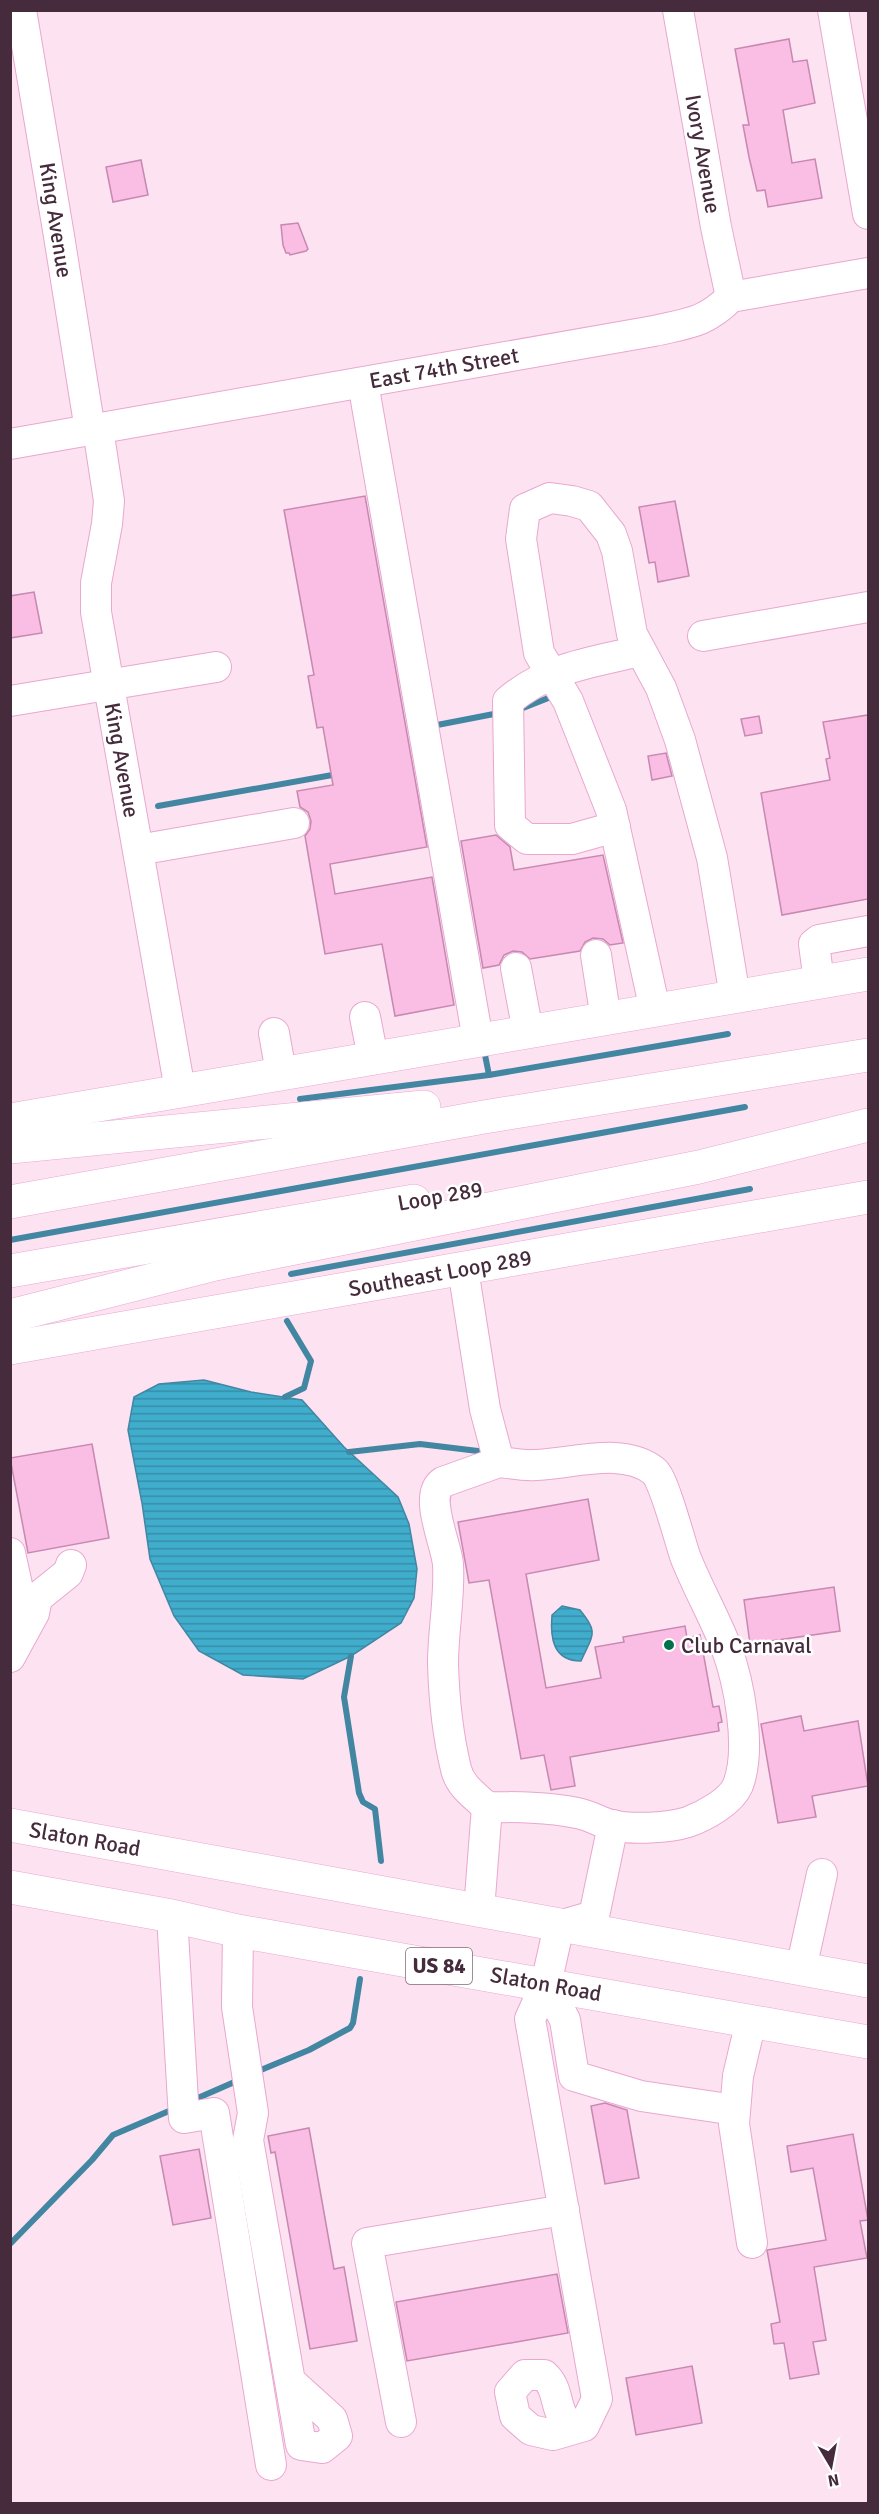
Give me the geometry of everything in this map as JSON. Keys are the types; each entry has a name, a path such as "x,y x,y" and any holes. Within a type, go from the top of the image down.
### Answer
{"main road":[{"path":"10,1120 868,974"},
{"path":"10,1147 379,1112 558,1092 807,1048 868,1048"},
{"path":"10,1202 484,1117 868,1055"},
{"path":"10,1316 215,1264 699,1167 868,1123"},
{"name":"Loop 289","path":"10,1271 868,1123"},
{"name":"Southeast Loop 289","path":"10,1348 868,1197"},
{"name":"Slaton Road","path":"10,1825 868,1981"},
{"name":"Slaton Road","path":"10,1887 172,1916 238,1931 868,2042"}],"street":[{"name":"King Avenue","path":"21,10 59,236 109,501 106,533 96,583 96,612 180,1090"},
{"name":"Ivory Avenue","path":"678,10 716,227 731,297"},
{"path":"833,10 868,214"},
{"name":"East 74th Street","path":"10,444 694,322 715,313 731,297 868,273"},
{"path":"363,382 478,1040"},
{"path":"655,1010 611,810 568,701 539,653 521,539 525,509 550,498 590,506 611,534 617,551 632,634 661,688 680,740 712,858 735,997"},
{"path":"703,636 868,607"},
{"path":"615,827 572,838 527,839 510,825 508,701 528,684 551,673 640,651"},
{"path":"10,701 216,667"},
{"path":"138,850 294,823"},
{"path":"819,982 814,944 819,940 868,931"},
{"path":"596,955 606,1019"},
{"path":"516,968 528,1032"},
{"path":"365,1017 373,1058"},
{"path":"274,1033 281,1073"},
{"path":"463,1269 484,1409 499,1462"},
{"path":"607,1458 640,1462 657,1473 685,1556 702,1598 721,1635 737,1681 744,1743 738,1786 728,1799 687,1822 658,1827 613,1826 579,1813 529,1807 487,1807 462,1784 456,1770 448,1725 443,1665 448,1563 433,1499 436,1488 443,1482 499,1462 535,1465 607,1458"},
{"path":"10,1552 26,1626"},
{"path":"10,1657 37,1605 37,1598 68,1573 71,1565"},
{"path":"479,1910 487,1807"},
{"path":"579,2427 584,2426 597,2399 530,2019 546,1984 559,1926 594,1916 613,1826"},
{"path":"801,1969 822,1874"},
{"path":"172,1916 184,2118 214,2113 271,2465"},
{"path":"238,1931 237,2007 253,2113 248,2140 290,2381"},
{"path":"546,1984 565,2020 574,2076 641,2096 735,2110"},
{"path":"751,2021 738,2076 734,2124 752,2243"},
{"path":"401,2422 367,2243 564,2210"}],"water":[{"path":"204,1380 251,1392 302,1400 344,1447 398,1497 409,1524 417,1569 414,1598 401,1623 351,1656 303,1679 243,1675 199,1651 174,1616 150,1559 128,1430 134,1397 159,1384"},
{"path":"562,1606 580,1610 592,1629 591,1639 581,1661 564,1657 555,1647 552,1615"}],"building":[{"path":"789,39 793,62 807,60 815,103 783,110 792,163 815,159 822,198 768,207 765,190 757,191 749,157 743,125 749,125 735,49"},
{"path":"141,160 148,195 113,202 106,167"},
{"path":"298,223 308,249 290,255 286,253 283,245 281,225"},
{"path":"365,496 427,847 330,864 335,894 432,877 454,1005 395,1016 382,944 325,954 305,836 310,829 311,821 308,812 300,807 297,791 333,785 323,727 317,728 308,676 314,675 284,510"},
{"path":"675,501 689,576 658,582 655,562 649,563 639,507"},
{"path":"34,592 42,633 10,638 10,596"},
{"path":"868,715 868,899 782,915 761,793 830,780 826,759 830,758 823,722"},
{"path":"759,716 762,733 745,736 741,719"},
{"path":"666,753 672,776 652,780 648,756"},
{"path":"496,835 510,847 514,870 603,855 623,943 610,945 603,939 593,938 585,942 580,951 530,959 522,952 513,951 504,955 499,965 483,968 461,841"},
{"path":"92,1444 109,1538 28,1553 10,1458"},
{"name":"Club Carnaval","path":"588,1499 599,1560 526,1574 546,1688 601,1678 595,1647 624,1642 623,1637 685,1626 687,1638 700,1635 713,1707 719,1706 722,1722 718,1723 719,1731 570,1757 575,1786 551,1790 544,1755 521,1759 489,1580 469,1583 458,1522"},
{"path":"834,1587 840,1631 750,1644 744,1600"},
{"path":"801,1716 804,1731 858,1721 868,1786 812,1796 816,1817 778,1823 761,1724"},
{"path":"605,2103 627,2110 639,2178 605,2184 591,2106"},
{"path":"309,2128 334,2269 344,2267 357,2341 310,2349 275,2152 271,2153 268,2136"},
{"path":"853,2134 868,2220 860,2221 867,2258 814,2267 826,2340 813,2342 819,2374 790,2379 784,2343 774,2344 771,2324 780,2322 767,2250 826,2240 813,2168 791,2172 787,2146"},
{"path":"199,2149 211,2218 173,2225 160,2156"},
{"path":"557,2274 568,2333 407,2361 396,2302"},
{"path":"692,2366 702,2423 636,2435 626,2378"}],"waterway":[{"path":"518,710 556,695"},
{"path":"432,728 432,726 499,713"},
{"path":"158,806 338,774"},
{"path":"489,1075 728,1034"},
{"path":"300,1099 489,1075 484,1050"},
{"path":"10,1240 745,1107"},
{"path":"291,1274 750,1189"},
{"path":"285,1397 304,1388 311,1361 287,1321"},
{"path":"349,1452 420,1444 478,1451"},
{"path":"351,1656 344,1697 359,1793 363,1802 375,1809 381,1861"},
{"path":"256,2072 309,2050 350,2028 353,2023 360,1979"},
{"path":"191,2101 239,2080"},
{"path":"10,2244 92,2160 113,2135 176,2108"}],"place":[{"name":"Club Carnaval","path":"669,1645"}]}
